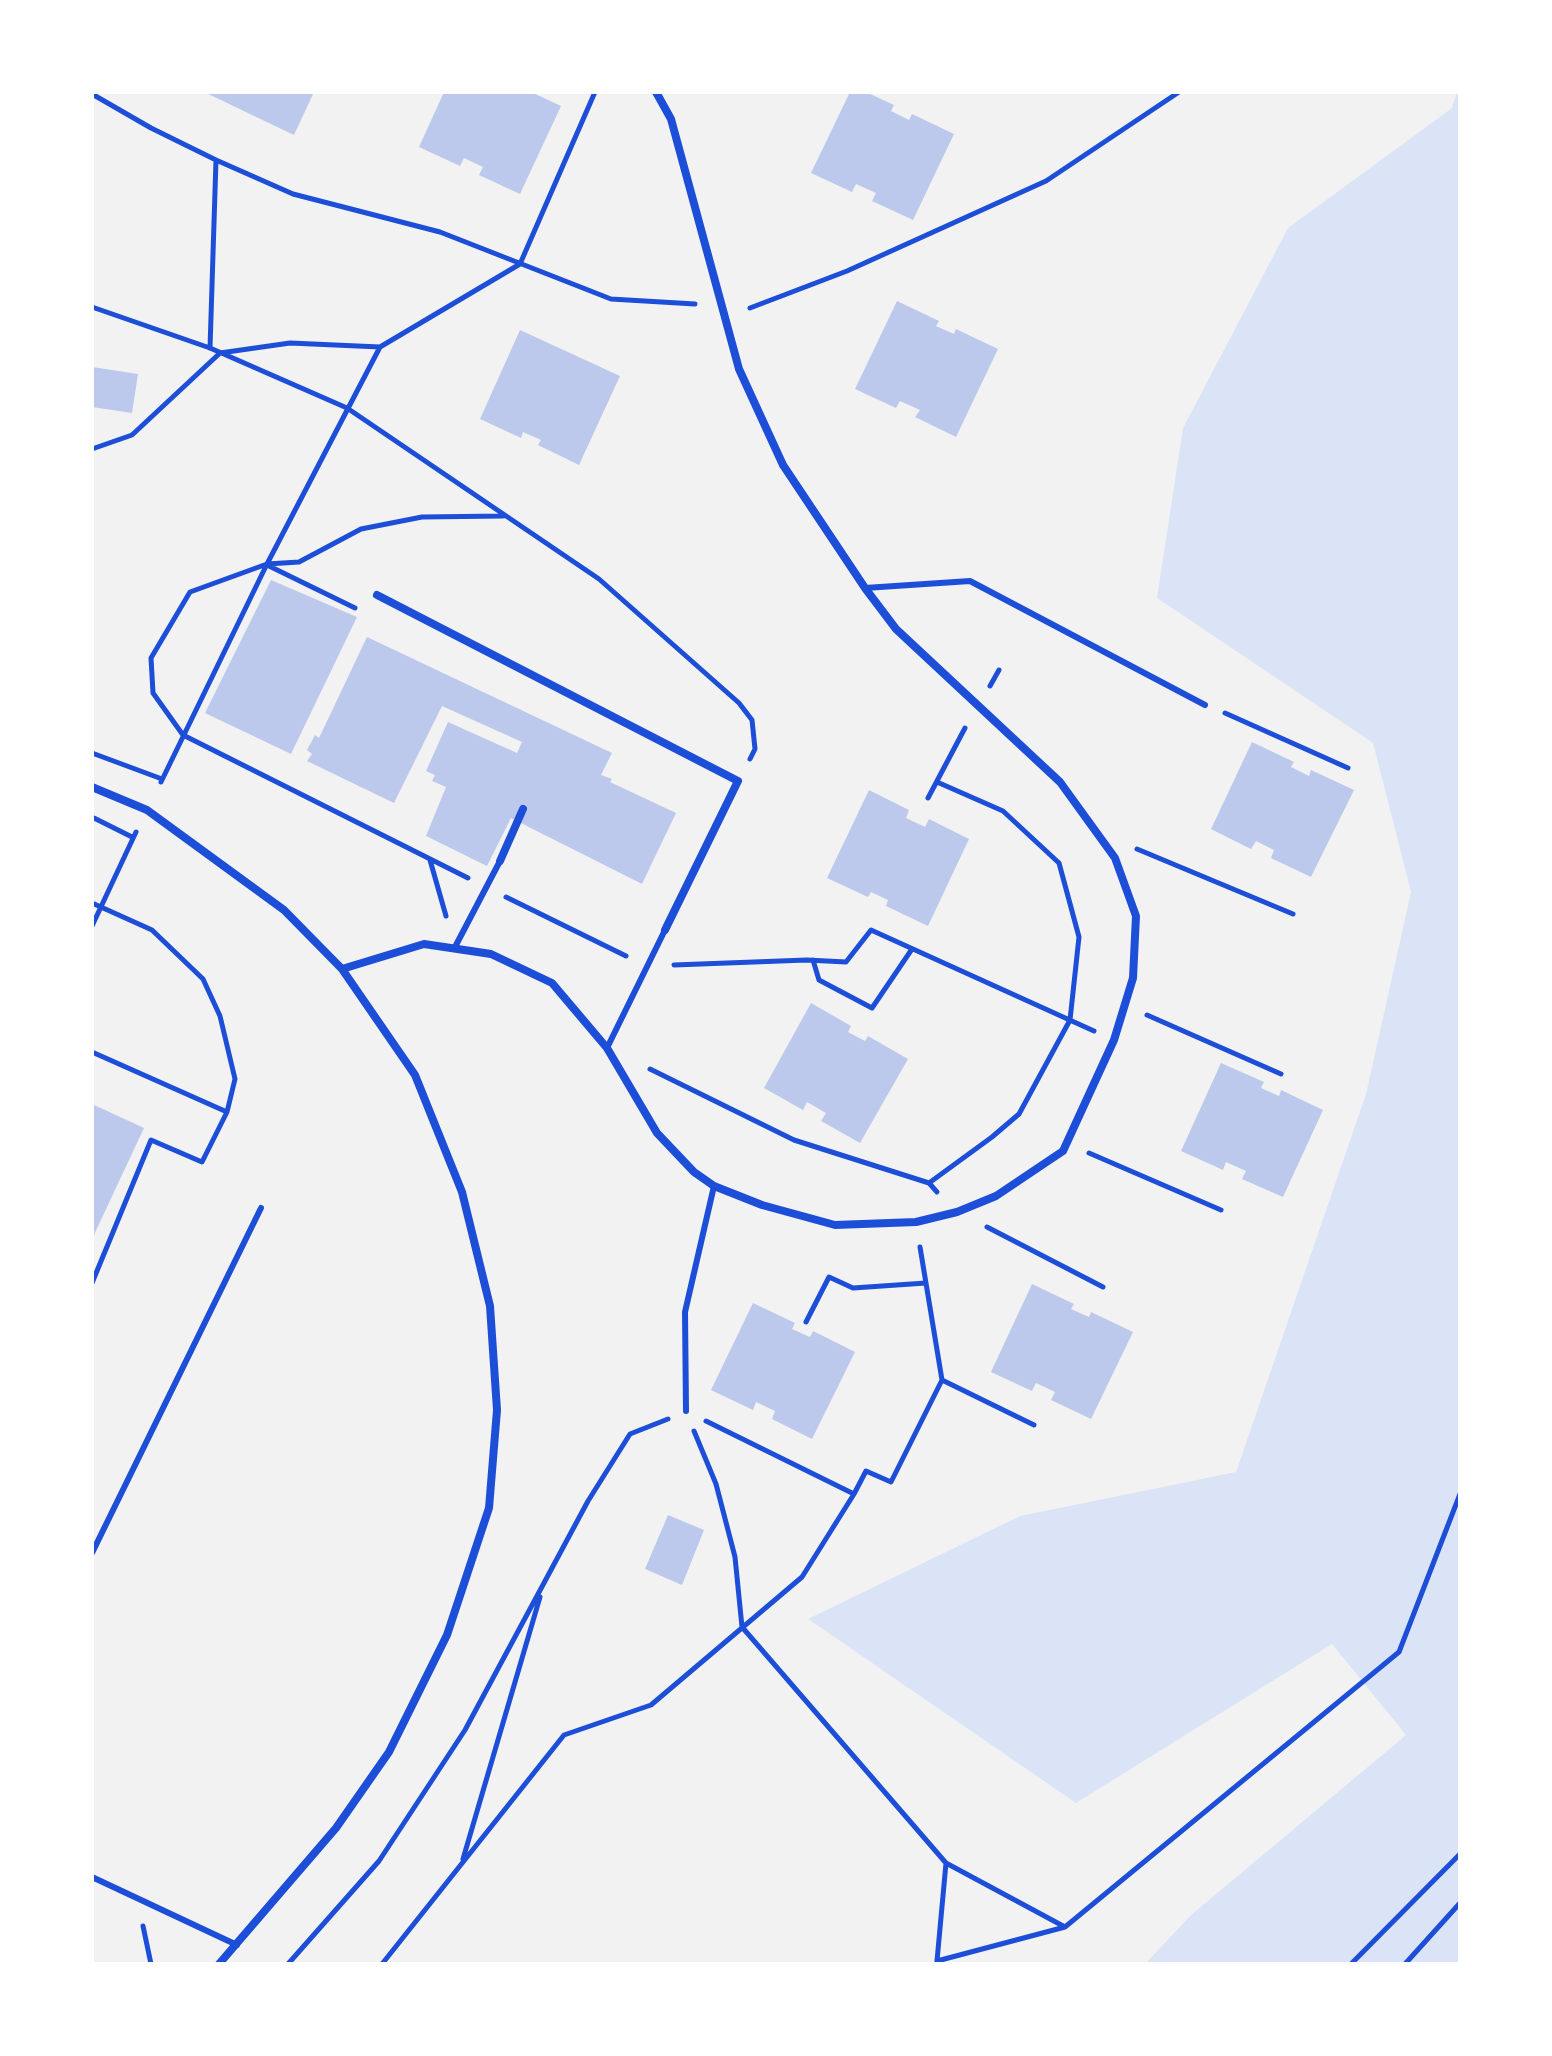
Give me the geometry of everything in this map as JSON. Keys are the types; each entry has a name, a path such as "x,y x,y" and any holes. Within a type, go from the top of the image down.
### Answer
{"street":[{"path":"342,969 424,944 491,954 552,983 607,1048 657,1133 694,1172 714,1186 762,1205 835,1225 916,1222 957,1212 996,1196 1063,1151 1114,1040 1133,978 1136,916 1115,858 1060,782 896,629 783,465 739,369 671,119 656,92"},
{"path":"377,595 738,781 665,930"},
{"path":"92,787 147,810 210,855 284,910 342,969 415,1075 462,1192 490,1306 497,1410 489,1508 447,1635 389,1752 336,1828 219,1964"},
{"path":"500,861 523,809"}],"lane":[{"path":"865,588 970,581 1205,705"},
{"path":"455,947 500,861"},
{"path":"607,1048 665,930"},
{"path":"686,1411 685,1312 714,1186"},
{"path":"92,1553 261,1208"},
{"path":"92,1877 237,1945"}],"path":[{"path":"92,753 162,780 267,564 380,347 520,264 595,92"},
{"path":"750,308 847,271 1046,181 1179,92"},
{"path":"92,94 151,128 293,194 440,232 611,299 700,304"},
{"path":"210,348 216,160"},
{"path":"92,307 210,348 347,408 599,579 739,703 752,720 755,749 738,781"},
{"path":"92,449 132,435 220,353 290,343 380,347"},
{"path":"503,516 422,517 361,529 299,562 267,564 190,592 151,658 153,693 183,735 648,966 812,960 846,962 871,930 1114,1040"},
{"path":"267,564 356,608 377,595"},
{"path":"990,686 999,670"},
{"path":"1205,705 1348,768"},
{"path":"928,798 965,727"},
{"path":"929,1183 1019,1114 1070,1020 1079,937 1059,863 1003,811 937,782"},
{"path":"92,817 132,837 92,926"},
{"path":"1096,832 1293,914"},
{"path":"430,860 455,947"},
{"path":"92,903 152,930 203,979 220,1016 235,1079 227,1112 202,1162 151,1140 92,1283"},
{"path":"812,960 819,980 872,1008 912,949"},
{"path":"1124,1005 1281,1074"},
{"path":"92,1052 227,1112"},
{"path":"647,1068 794,1140 929,1183 957,1212 1103,1287"},
{"path":"1066,1143 1221,1210"},
{"path":"382,1964 564,1735 651,1705 802,1577 866,1471 891,1482 942,1380 916,1222"},
{"path":"806,1322 829,1277 853,1288 926,1283"},
{"path":"942,1380 1034,1425"},
{"path":"288,1964 379,1861 465,1730 588,1501 630,1434 686,1411 854,1494"},
{"path":"686,1411 716,1484 735,1557 742,1627 946,1863 1065,1927"},
{"path":"946,1863 937,1962 1065,1927 1399,1652 1460,1494"},
{"path":"461,1864 544,1584"},
{"path":"1351,1964 1460,1854"},
{"path":"1405,1964 1460,1903"}],"shaded area":[{"path":"1457,92 1460,92 1460,1964 1145,1964 1191,1915 1406,1735 1332,1644 1076,1803 808,1619 1020,1516 1236,1472 1366,1094 1411,892 1373,743 1157,598 1183,428 1288,228 1452,108"}],"building":[{"path":"204,92 314,92 294,135"},
{"path":"444,92 531,92 561,106 520,194 479,175 483,167 464,158 460,166 419,147"},
{"path":"850,92 866,92 894,105 891,111 909,120 912,114 954,134 913,220 872,201 876,193 856,184 852,192 811,173"},
{"path":"897,301 939,321 936,326 954,334 956,329 998,349 956,437 915,417 920,410 900,401 896,408 855,389"},
{"path":"520,330 620,376 579,465 538,445 541,440 523,432 521,438 480,419"},
{"path":"92,367 138,374 132,413 92,407"},
{"path":"271,580 357,617 291,754 205,713"},
{"path":"367,637 612,753 601,775 676,813 642,884 511,818 487,866 426,836 446,787 432,781 435,775 426,771 448,722 517,753 522,742 442,706 394,803 307,761 312,754 307,750 315,735 319,738"},
{"path":"1252,742 1294,762 1291,767 1309,776 1311,770 1354,790 1311,877 1271,858 1274,850 1256,841 1251,849 1211,829"},
{"path":"869,790 909,810 906,818 925,827 929,819 969,839 928,926 886,906 888,900 871,892 868,897 827,878"},
{"path":"811,1003 851,1026 848,1032 865,1041 868,1036 908,1059 860,1143 821,1121 826,1113 807,1102 803,1110 764,1088"},
{"path":"1221,1063 1264,1082 1261,1088 1279,1096 1281,1090 1323,1110 1283,1197 1242,1179 1246,1171 1226,1162 1223,1170 1181,1151"},
{"path":"92,1104 144,1128 92,1239"},
{"path":"1032,1284 1074,1304 1071,1309 1089,1317 1091,1312 1133,1332 1091,1419 1051,1400 1055,1392 1036,1383 1032,1391 991,1372"},
{"path":"753,1303 795,1323 792,1329 810,1337 813,1331 855,1352 812,1439 772,1419 775,1411 756,1402 753,1410 711,1390"},
{"path":"668,1515 704,1530 682,1585 645,1569"}]}
